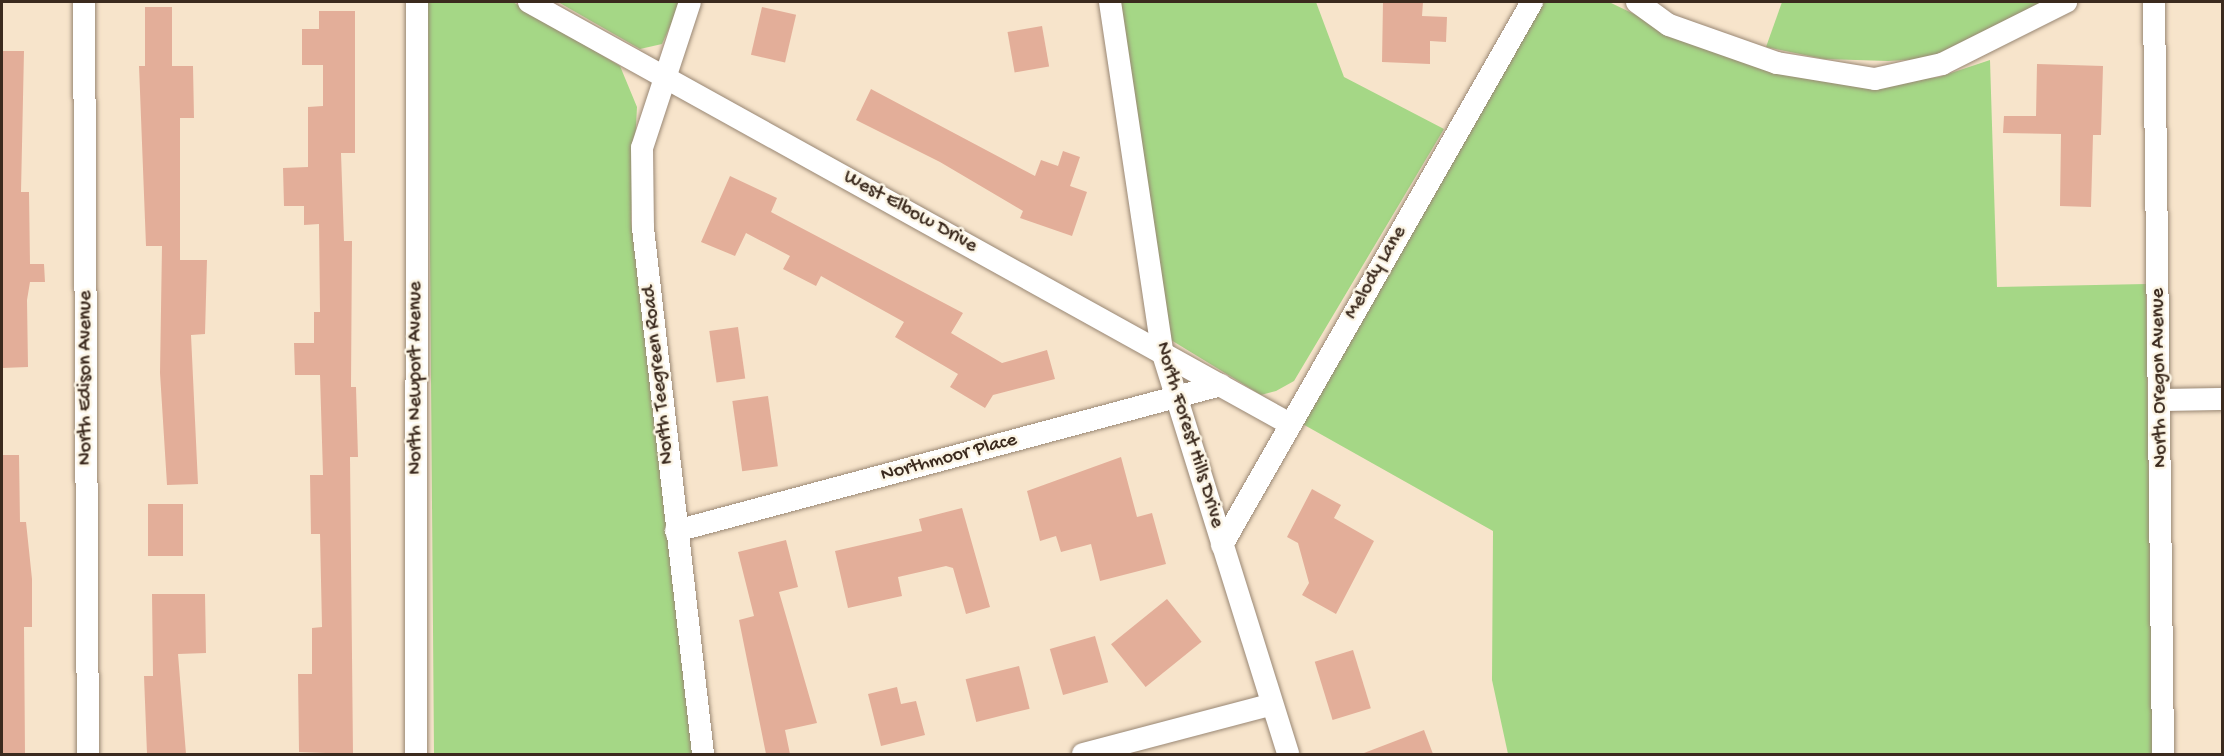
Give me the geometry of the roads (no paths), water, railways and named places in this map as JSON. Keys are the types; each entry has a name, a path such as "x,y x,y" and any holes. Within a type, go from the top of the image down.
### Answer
{"street":[{"name":"North Edison Avenue","path":"84,2 88,754"},
{"name":"North Newport Avenue","path":"416,754 417,2"},
{"name":"West Elbow Drive","path":"529,2 1290,424"},
{"name":"North Teegreen Road","path":"690,2 642,148 643,228 703,754"},
{"name":"North Forest Hills Drive","path":"1110,2 1162,351 1174,399 1222,545 1270,705 1288,754"},
{"name":"Melody Lane","path":"1222,545 1532,2"},
{"path":"1637,2 1670,25 1777,63 1875,79 1942,64 2066,2"},
{"name":"North Oregon Avenue","path":"2154,2 2161,400 2163,754"},
{"name":"Northmoor Place","path":"676,531 1221,385"},
{"path":"2161,400 2223,399"},
{"path":"1083,754 1270,705"}]}
